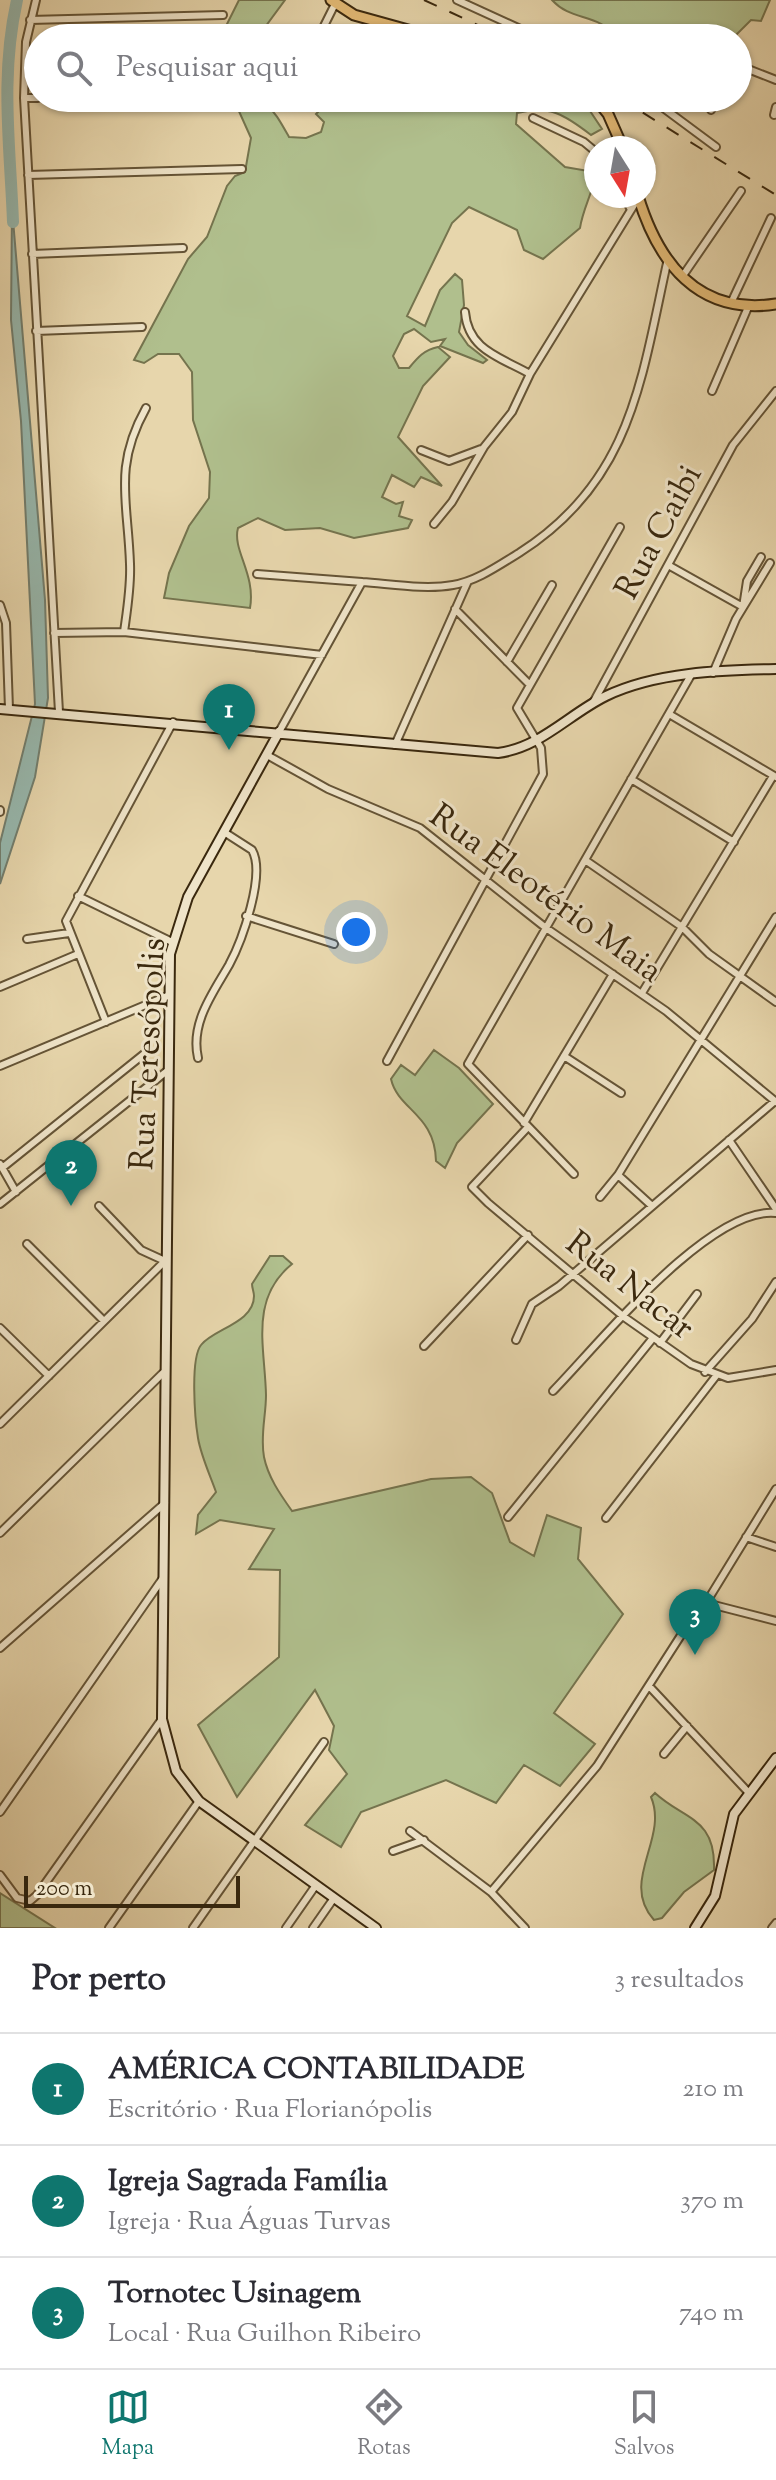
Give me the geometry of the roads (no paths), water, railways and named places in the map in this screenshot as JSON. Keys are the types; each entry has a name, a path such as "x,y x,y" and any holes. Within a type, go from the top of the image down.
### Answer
{"main road":[{"path":"333,2 354,15 386,24"},
{"path":"606,112 618,136"},
{"path":"642,208 652,238 667,263 682,277 702,291 731,303 776,304"}],"street":[{"path":"29,24 36,0"},
{"path":"457,0 509,24"},
{"path":"324,24 333,2"},
{"path":"30,20 223,15"},
{"path":"752,71 776,80"},
{"path":"25,112 59,712"},
{"path":"669,112 716,147"},
{"path":"533,118 584,142"},
{"path":"28,175 242,169"},
{"path":"682,277 741,191"},
{"path":"434,524 452,502 484,447 512,412 530,374 631,210"},
{"path":"731,303 771,218"},
{"path":"32,254 183,248"},
{"path":"257,574 448,586 468,581 517,554 555,526 585,495 605,466 634,411 667,263"},
{"path":"712,391 749,305"},
{"path":"465,312 468,333 476,343 530,374"},
{"path":"36,331 142,327"},
{"name":"Rua Caibi","path":"593,703 741,431 766,407 776,391"},
{"path":"124,632 131,566 125,461 131,435 146,408"},
{"path":"421,450 449,461 484,447"},
{"path":"387,1061 543,774 543,754 517,708 620,527"},
{"path":"743,607 747,581 761,557"},
{"path":"713,673 743,607 770,563"},
{"path":"668,565 743,607"},
{"path":"395,745 468,581"},
{"name":"Rua Teresópolis","path":"362,582 188,897 172,942 167,996 162,1719 176,1771 199,1801 376,1928"},
{"path":"507,662 552,585"},
{"path":"0,605 6,623 5,709 173,722 395,745 498,753 537,741 593,703 634,685 691,675 776,669"},
{"path":"455,609 530,685"},
{"path":"54,633 124,632 322,655"},
{"path":"574,1174 468,1064 691,675"},
{"path":"642,993 775,776 669,714"},
{"path":"106,1022 66,921 173,722"},
{"name":"Rua Eleotério Maia","path":"267,755 328,789 420,828 546,928 642,993 776,1102"},
{"path":"631,779 734,842"},
{"path":"198,1058 196,1040 204,1010 231,960 257,875 256,859 249,847 224,832"},
{"path":"585,860 682,927 709,954 776,1002"},
{"path":"78,896 172,942"},
{"path":"246,916 334,944"},
{"path":"600,1197 618,1175 703,1041 776,917"},
{"path":"27,939 69,933"},
{"path":"0,987 78,954"},
{"path":"526,1125 613,974"},
{"path":"0,1066 167,996"},
{"path":"16,1192 1,1166 144,1054"},
{"path":"564,1056 621,1093"},
{"path":"0,1204 167,1071"},
{"path":"516,1340 532,1304 776,1102"},
{"name":"Rua Nacar","path":"526,1125 472,1187 624,1317 705,1372 746,1378 776,1370"},
{"path":"553,1391 672,1266 695,1248 745,1218 776,1211 729,1140"},
{"path":"618,1175 652,1206"},
{"path":"0,1424 165,1261 141,1250 99,1206"},
{"path":"424,1346 528,1235"},
{"path":"27,1244 104,1321"},
{"path":"705,1372 752,1319 776,1282"},
{"path":"660,1343 697,1294"},
{"path":"0,1328 49,1376"},
{"path":"508,1517 653,1338"},
{"path":"0,1533 163,1373"},
{"path":"606,1518 716,1376"},
{"path":"491,1892 597,1766 694,1615 706,1603 776,1489"},
{"path":"0,1648 165,1503"},
{"path":"746,1537 776,1547"},
{"path":"0,1812 163,1578"},
{"path":"706,1603 776,1621"},
{"path":"649,1686 749,1793"},
{"path":"0,1875 17,1898 30,1901 37,1895 162,1719"},
{"path":"664,1754 687,1726"},
{"path":"193,1928 324,1742"},
{"path":"695,1928 715,1896 728,1832 749,1793 776,1758"},
{"path":"109,1928 199,1801"},
{"path":"410,1831 491,1892 525,1928"},
{"path":"393,1851 424,1840"},
{"path":"286,1928 316,1885"},
{"path":"313,1928 334,1898"},
{"path":"772,1928 776,1923"}],"water":[{"path":"12,208 45,600 48,698 35,777 0,884 0,843 35,704 21,421 11,320"}],"waterway":[{"path":"13,222 7,84 17,0"}],"railway":[{"path":"424,0 476,24"},
{"path":"642,112 776,195"}],"place":[{"name":"AMÉRICA CONTABILIDADE","path":"229,750"},
{"name":"Igreja Sagrada Família","path":"71,1206"},
{"name":"Tornotec Usinagem","path":"695,1655"}]}
